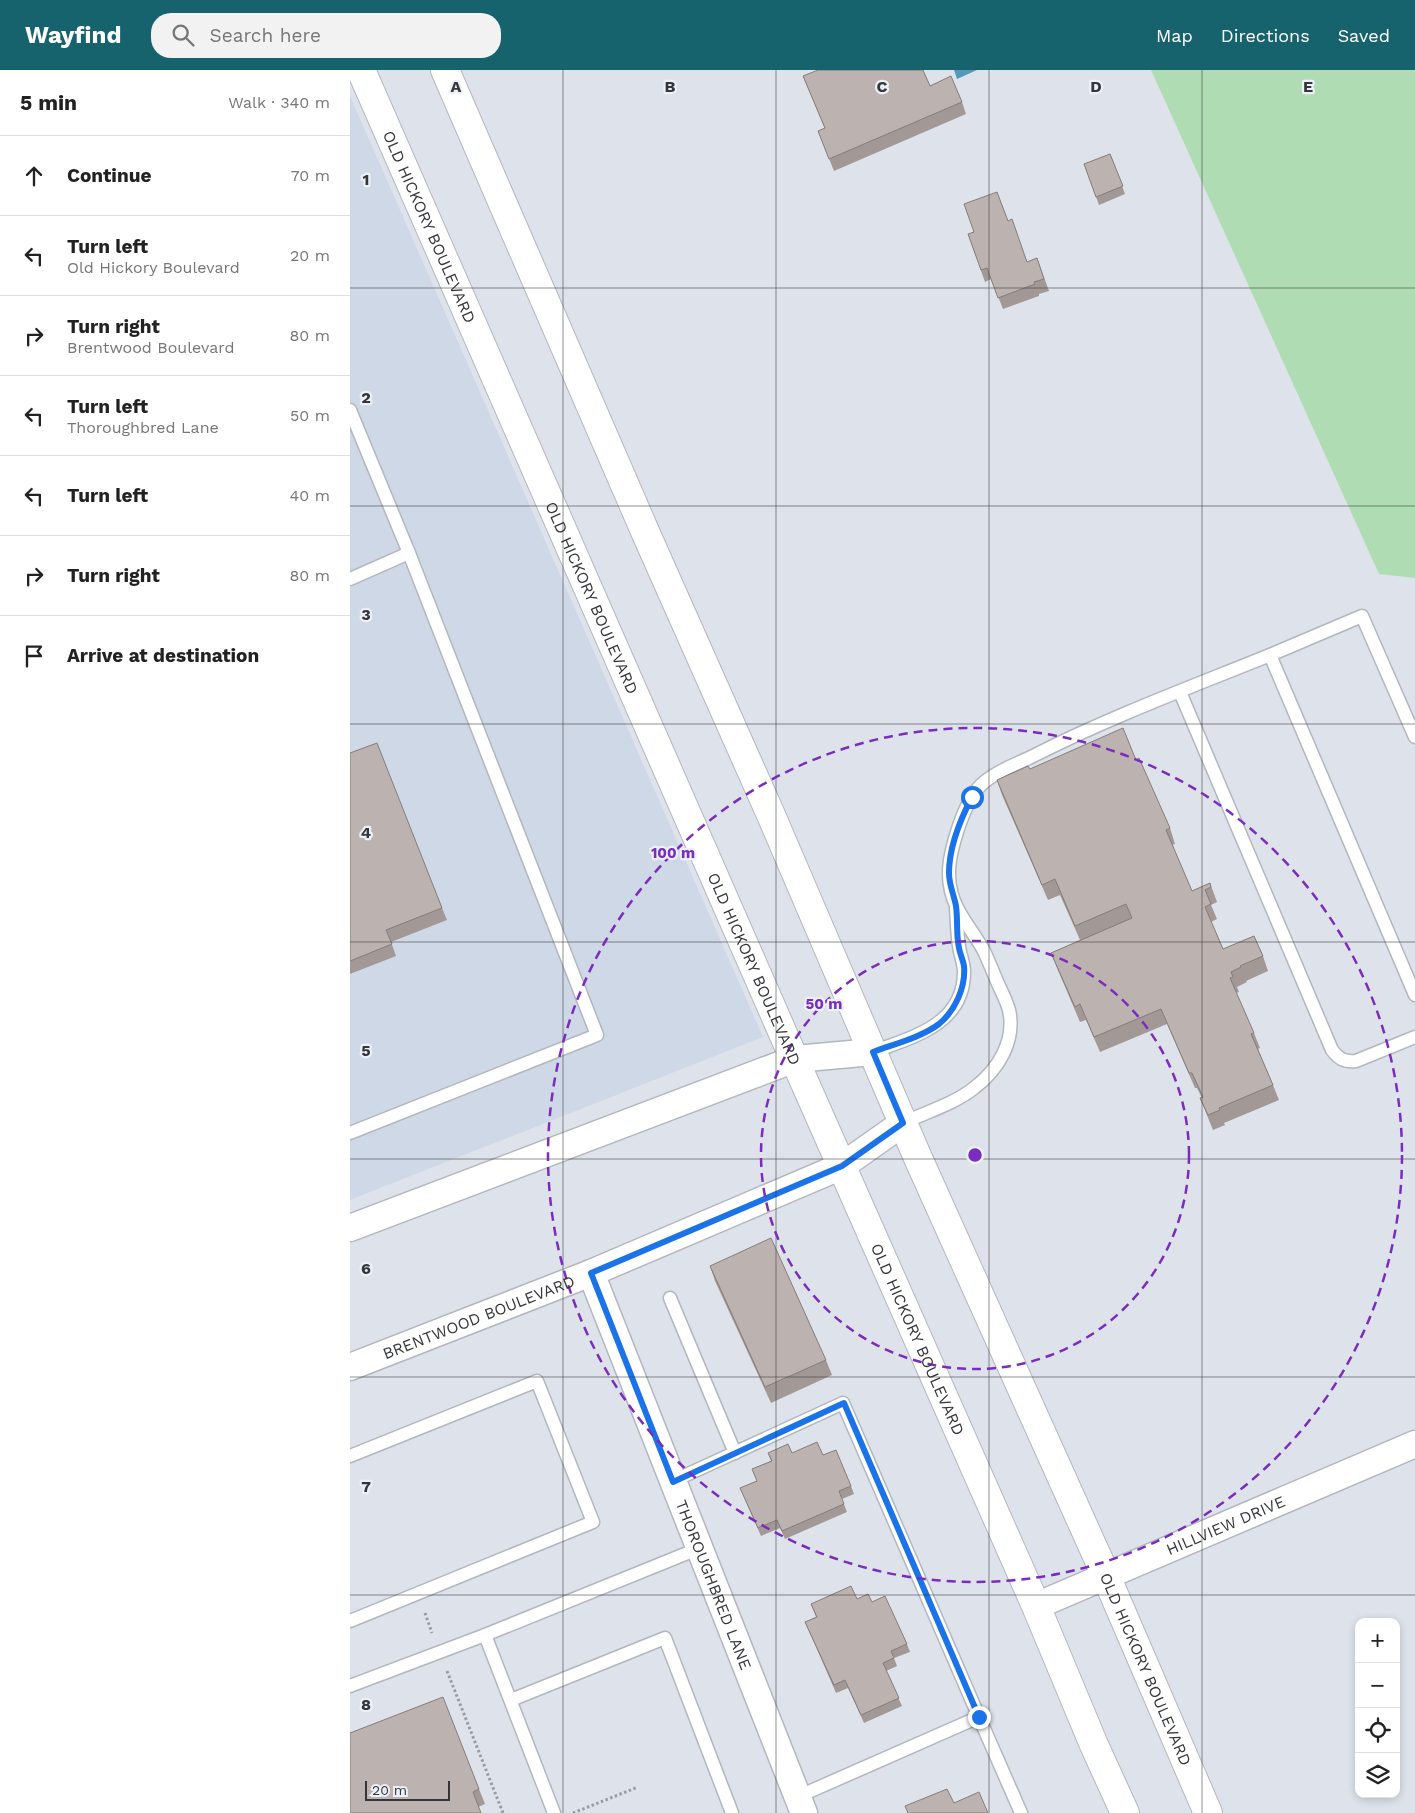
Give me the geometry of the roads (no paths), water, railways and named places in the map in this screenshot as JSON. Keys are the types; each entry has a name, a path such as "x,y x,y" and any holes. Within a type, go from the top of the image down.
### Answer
{"main road":[{"name":"OLD HICKORY BOULEVARD","path":"361,70 1036,1606 1094,1745 1125,1813"},
{"name":"OLD HICKORY BOULEVARD","path":"445,70 647,536 771,815 903,1123 1106,1576 1208,1813"}],"street":[{"path":"350,1228 795,1059 873,1052"},
{"name":"BRENTWOOD BOULEVARD","path":"350,1367 591,1273 842,1166 903,1123"},
{"name":"THOROUGHBRED LANE","path":"591,1273 800,1805"},
{"name":"HILLVIEW DRIVE","path":"1036,1606 1415,1444"}],"lane":[{"path":"350,410 409,553 597,1035 350,1133"},
{"path":"350,579 409,553"},
{"path":"873,1052 932,1028 946,1017 957,1001 964,975 962,955 959,948 956,905 949,880 952,846 967,805 981,785 994,776 1044,751 1362,616 1415,738"},
{"path":"1270,655 1415,995"},
{"path":"1180,692 1332,1050 1338,1058 1346,1062 1356,1062 1415,1037"},
{"path":"903,1123 972,1090 993,1070 1007,1045 1010,1034 1010,1021 1006,1001 984,952 956,905"},
{"path":"670,1298 735,1453"},
{"path":"350,1456 537,1381 593,1522 350,1621"},
{"path":"673,1482 844,1403 1021,1813"},
{"path":"350,1686 485,1635 700,1548"},
{"path":"485,1635 554,1813"},
{"path":"511,1700 665,1638 732,1813"},
{"path":"800,1805 979,1717"}],"water":[{"path":"954,70 977,70 957,79"}]}
